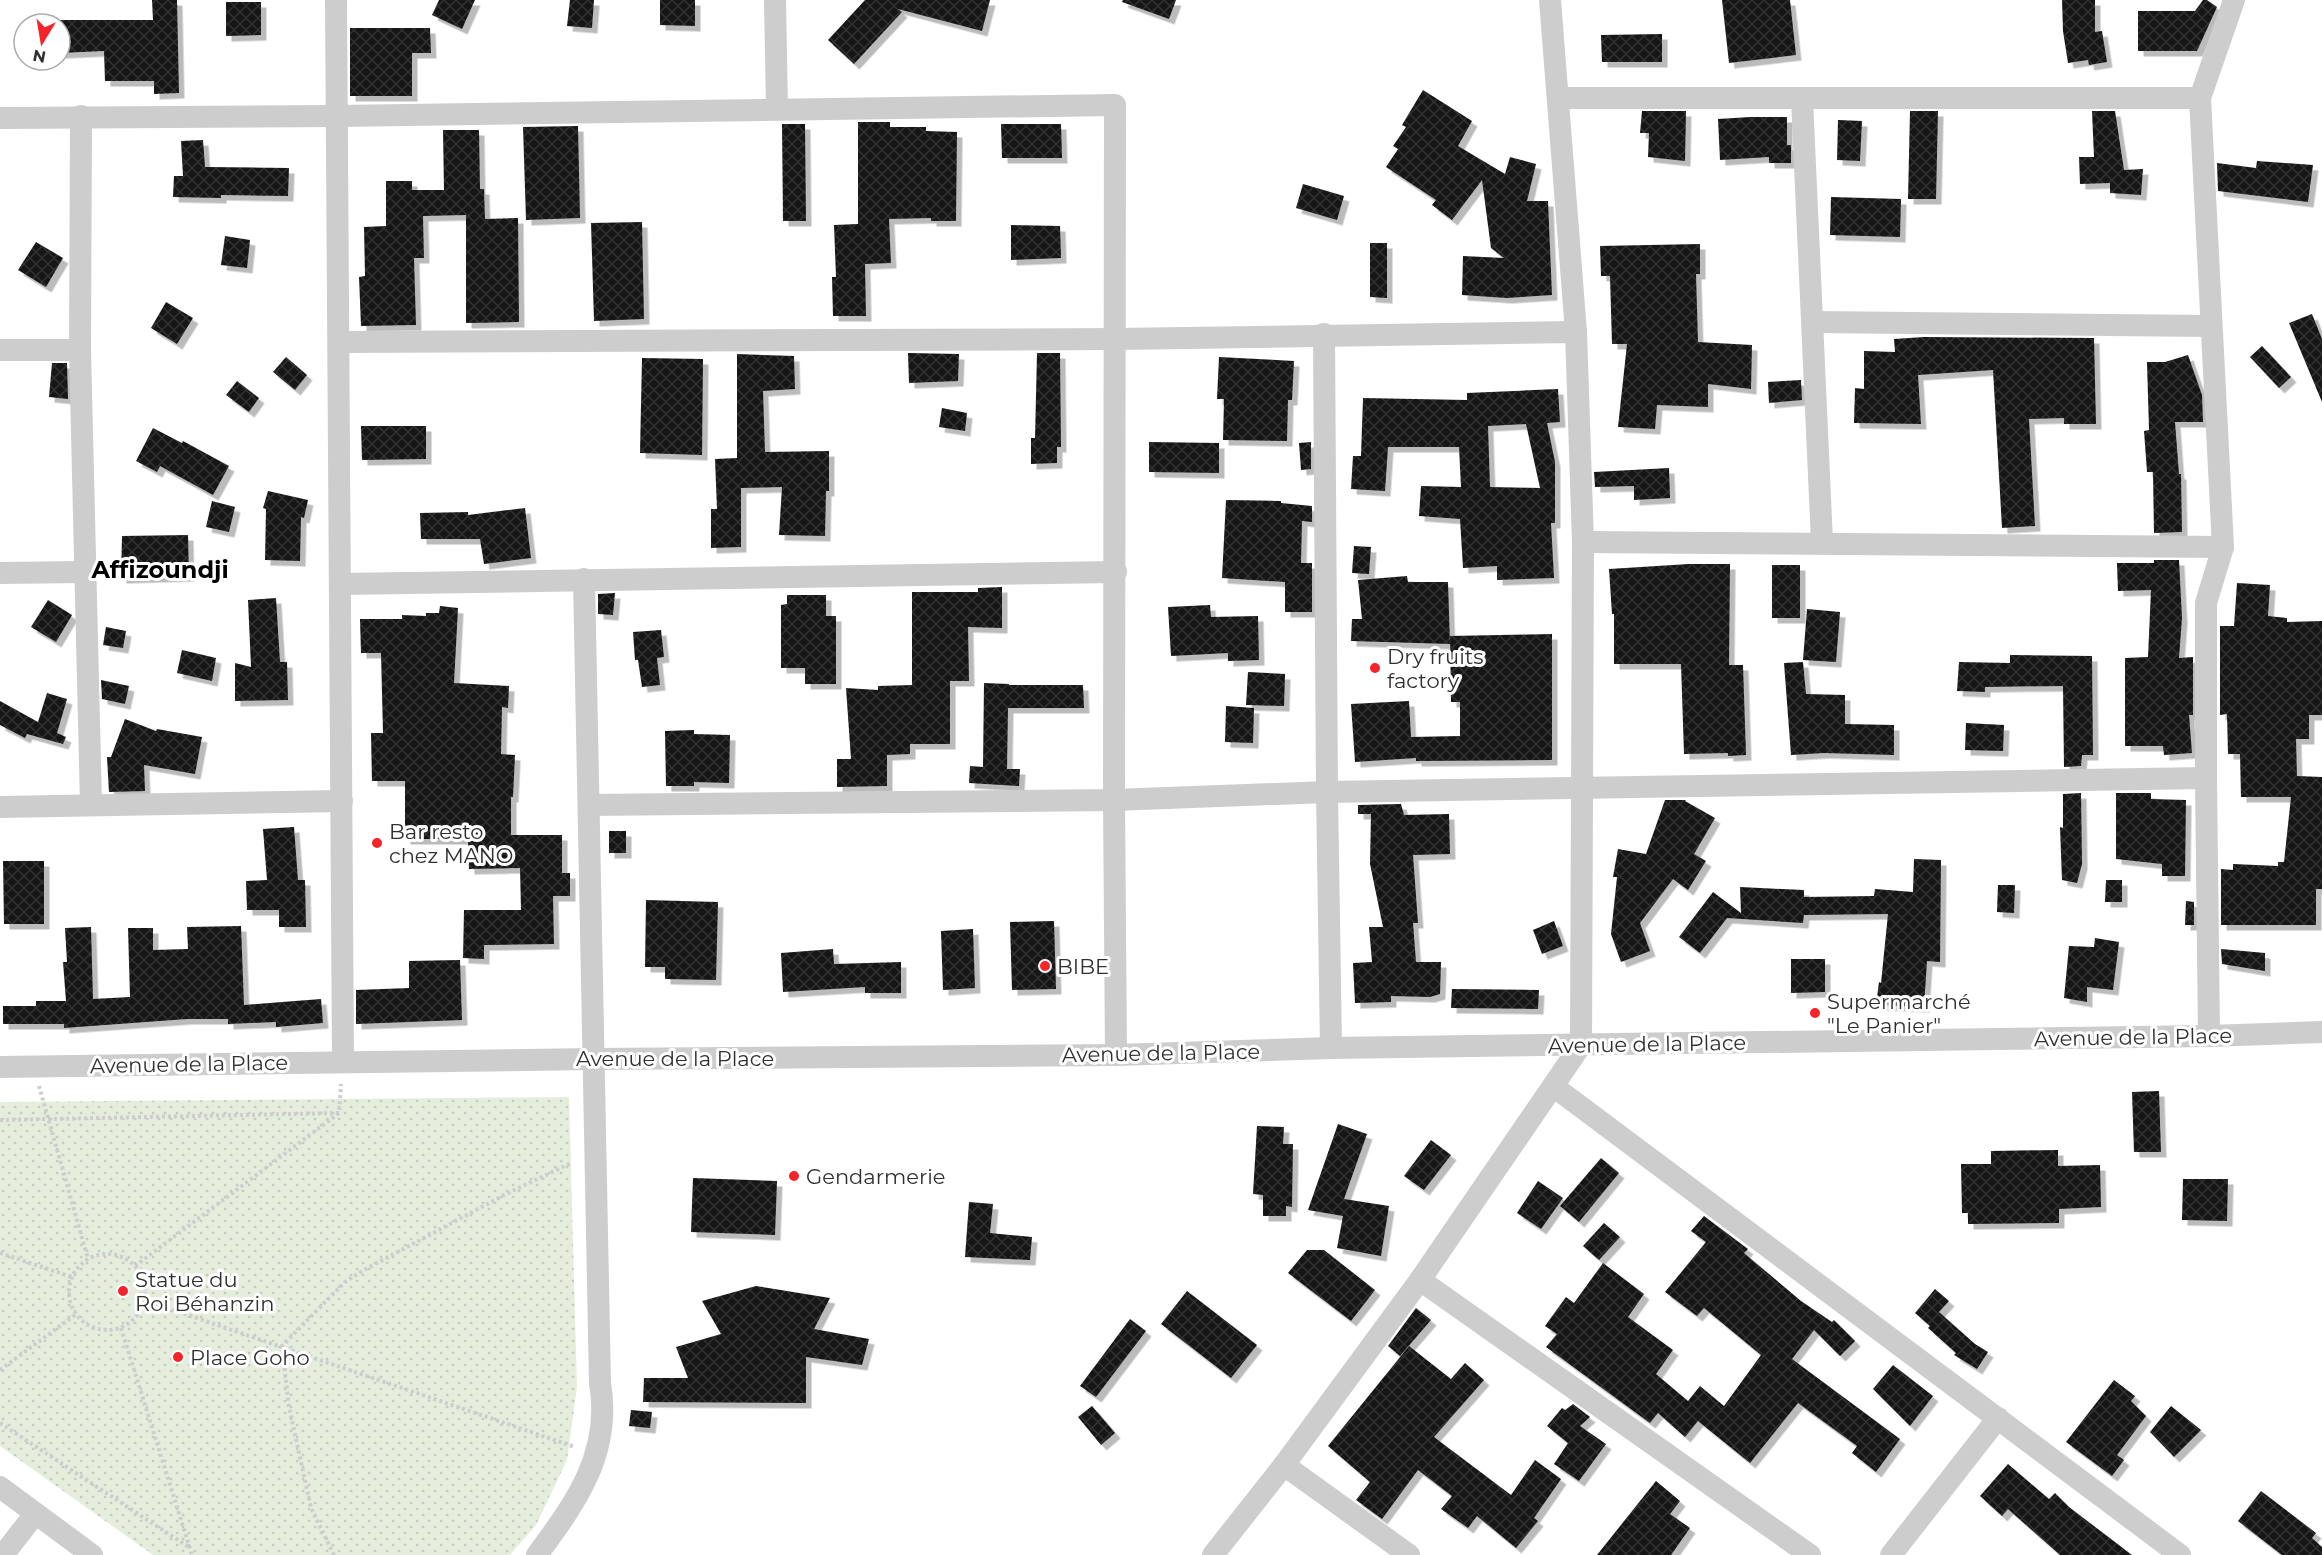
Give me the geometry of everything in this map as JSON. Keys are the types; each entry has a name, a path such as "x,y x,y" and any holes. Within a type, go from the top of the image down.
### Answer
{"street":[{"path":"336,0 343,1062"},
{"path":"775,0 777,109"},
{"path":"1213,1555 1284,1465 1420,1280 1581,1045 1584,542 1576,332 1550,0"},
{"path":"2209,1036 2206,603 2223,547 2200,98 2234,0"},
{"path":"1558,98 2200,98"},
{"path":"1802,99 1822,543"},
{"path":"0,118 337,116 1115,105 1116,1055"},
{"path":"81,116 80,350 91,805"},
{"path":"1813,322 2211,326"},
{"path":"339,342 1116,339 1324,334 1576,332"},
{"path":"1324,334 1331,1048"},
{"path":"0,350 80,350"},
{"path":"1584,542 2223,547"},
{"path":"0,573 85,572"},
{"path":"341,584 1116,572"},
{"path":"537,1555 580,1492 596,1454 603,1413 600,1383 584,579"},
{"path":"589,805 1114,800 1327,792 2206,778"},
{"path":"0,807 342,801"},
{"name":"Avenue de la Place","path":"0,1067 1116,1055 1331,1048 2209,1036 2322,1032"},
{"path":"1553,1086 2181,1555"},
{"path":"1420,1280 1810,1555"},
{"path":"1891,1555 1998,1418"},
{"path":"1284,1465 1409,1555"},
{"path":"0,1487 92,1555"},
{"path":"3,1555 35,1514"}],"path":[{"path":"135,1266 339,1113 343,1062"},
{"path":"33,1066 88,1258"},
{"path":"0,1120 339,1113"},
{"path":"282,1346 345,1282 506,1194 571,1163"},
{"path":"0,1253 72,1276"},
{"path":"113,1255 129,1262 142,1276 145,1288 144,1300 140,1312 132,1322 109,1331 85,1324 75,1315 69,1296 72,1276 88,1258 113,1255"},
{"path":"144,1300 596,1454"},
{"path":"0,1370 75,1315"},
{"path":"121,1328 192,1555"},
{"path":"282,1346 289,1407 311,1508 334,1555"},
{"path":"0,1424 190,1548"}],"green space":[{"path":"569,1097 577,1387 567,1460 536,1525 510,1555 153,1555 0,1446 0,1102"}],"building":[{"path":"152,0 177,0 179,93 154,94 154,81 105,81 104,51 72,52 72,20 153,20"},
{"path":"439,0 475,0 462,29 432,15"},
{"path":"570,0 594,0 592,28 567,26"},
{"path":"660,0 695,0 695,26 660,25"},
{"path":"865,0 990,0 982,31 898,9 902,12 854,64 828,40"},
{"path":"1123,0 1176,0 1169,19 1122,2"},
{"path":"1722,0 1790,0 1796,55 1729,63"},
{"path":"2062,0 2095,0 2095,32 2102,31 2107,62 2089,65 2088,60 2068,63 2063,31"},
{"path":"2203,0 2217,7 2197,51 2138,51 2138,11 2195,11"},
{"path":"226,2 261,2 261,35 226,36"},
{"path":"350,28 430,28 431,53 412,53 412,96 350,96"},
{"path":"1662,34 1662,62 1602,62 1601,35"},
{"path":"1423,90 1472,121 1458,146 1505,174 1510,157 1536,164 1527,201 1548,201 1552,295 1507,298 1462,295 1463,256 1504,258 1491,248 1482,180 1452,220 1432,205 1436,200 1386,167 1398,149 1393,146 1406,127 1402,125"},
{"path":"1642,111 1686,111 1685,161 1648,157 1649,133 1640,133"},
{"path":"1910,111 1938,111 1936,199 1908,199"},
{"path":"2092,111 2115,111 2124,170 2143,169 2141,195 2110,193 2110,183 2080,184 2079,157 2094,157"},
{"path":"1787,117 1787,145 1791,145 1791,163 1769,163 1769,157 1720,160 1718,119"},
{"path":"1838,120 1862,121 1860,161 1837,160"},
{"path":"858,122 890,122 890,127 926,127 926,131 957,132 956,221 931,221 931,218 889,219 891,263 865,264 866,316 833,316 832,277 836,277 834,225 858,224"},
{"path":"782,124 805,124 806,221 783,221"},
{"path":"1001,124 1061,124 1062,158 1002,158"},
{"path":"578,126 580,218 526,220 523,127"},
{"path":"443,130 479,130 480,189 484,189 485,219 518,218 519,322 466,323 466,215 423,216 424,258 414,258 416,325 361,326 359,277 365,276 364,227 386,226 386,181 412,181 412,190 444,190"},
{"path":"203,140 205,167 289,168 288,196 173,197 174,176 183,176 181,141"},
{"path":"2257,161 2313,165 2308,202 2218,191 2217,163 2256,168"},
{"path":"1303,184 1344,196 1337,220 1296,208"},
{"path":"1831,197 1901,199 1900,237 1830,235"},
{"path":"642,222 644,319 594,321 591,223"},
{"path":"1011,225 1060,226 1061,258 1011,260"},
{"path":"225,236 250,240 247,268 221,265"},
{"path":"36,242 63,258 46,287 18,270"},
{"path":"1370,243 1387,243 1387,298 1370,297"},
{"path":"1700,244 1700,274 1696,274 1698,342 1752,345 1751,389 1708,384 1708,407 1657,405 1655,429 1618,427 1627,344 1612,344 1610,276 1601,276 1600,246"},
{"path":"166,302 193,318 177,344 151,328"},
{"path":"2312,314 2322,339 2322,402 2289,323"},
{"path":"1924,337 2094,338 2096,424 2064,424 2064,418 2029,419 2035,526 2002,528 1993,370 1918,375 1921,424 1854,423 1855,388 1864,389 1864,351 1895,352 1894,339"},
{"path":"2262,346 2291,377 2279,388 2250,357"},
{"path":"908,353 959,354 958,381 909,383"},
{"path":"1037,353 1060,353 1061,447 1057,447 1057,463 1031,464 1031,438 1035,438"},
{"path":"737,354 794,356 795,389 763,391 765,452 829,451 829,491 826,491 825,536 779,535 782,487 741,488 741,547 711,548 711,509 717,509 715,459 737,458"},
{"path":"2188,355 2202,395 2203,422 2175,422 2179,474 2181,474 2182,532 2154,533 2153,472 2147,472 2144,431 2149,430 2147,362 2165,362"},
{"path":"286,357 307,375 295,390 273,372"},
{"path":"1219,357 1294,361 1292,400 1288,400 1287,441 1223,440 1224,399 1217,399"},
{"path":"642,358 703,359 702,455 640,453"},
{"path":"52,363 67,363 68,399 49,397"},
{"path":"1801,380 1802,400 1769,403 1768,382"},
{"path":"237,381 259,398 249,412 226,395"},
{"path":"1558,389 1560,422 1547,423 1555,462 1555,523 1551,523 1554,578 1497,580 1497,566 1463,568 1460,519 1419,516 1421,486 1461,487 1459,447 1388,447 1385,491 1351,489 1353,456 1361,456 1363,398 1467,400 1467,393","holes":["1526,424 1540,488 1490,487 1488,426"]},
{"path":"942,408 967,413 965,431 939,427"},
{"path":"361,426 426,426 426,459 362,460"},
{"path":"153,428 229,466 213,495 160,466 157,472 136,461"},
{"path":"1149,442 1219,443 1219,473 1149,472"},
{"path":"1311,442 1311,469 1301,470 1299,443"},
{"path":"1669,468 1670,498 1634,500 1634,486 1595,487 1594,472"},
{"path":"268,491 308,500 304,518 301,517 300,561 265,560 266,509 263,508"},
{"path":"1226,500 1281,501 1281,503 1312,506 1312,522 1302,521 1301,563 1312,563 1312,612 1285,612 1285,582 1222,578"},
{"path":"212,501 235,507 229,532 206,527"},
{"path":"525,508 531,558 484,564 480,539 421,539 420,513 468,512 468,515"},
{"path":"188,535 189,576 121,578 122,536"},
{"path":"1354,546 1371,547 1369,574 1352,573"},
{"path":"2154,560 2179,560 2182,618 2179,658 2193,657 2193,715 2189,715 2192,753 2164,755 2163,746 2125,746 2125,658 2148,657 2151,590 2118,591 2117,563 2154,563"},
{"path":"1730,564 1729,665 1743,665 1746,755 1684,754 1681,664 1614,664 1614,614 1612,614 1609,569"},
{"path":"1772,565 1800,565 1800,618 1772,618"},
{"path":"1407,576 1408,582 1448,582 1450,644 1351,641 1352,619 1362,619 1358,580"},
{"path":"2237,583 2270,585 2268,616 2287,618 2287,622 2322,621 2322,715 2309,715 2309,739 2296,739 2297,776 2322,777 2322,889 2316,889 2316,925 2221,925 2221,869 2233,870 2233,864 2278,866 2278,862 2284,862 2291,797 2241,797 2240,754 2228,754 2227,714 2220,715 2220,626 2234,626"},
{"path":"1002,587 1002,628 968,627 969,681 950,681 950,744 910,744 910,754 887,755 887,786 837,787 837,759 851,759 846,688 878,690 878,686 912,685 912,592 978,592 978,588"},
{"path":"615,593 613,615 598,614 598,594"},
{"path":"787,595 826,595 826,616 836,616 836,684 805,684 805,668 781,668 781,605 787,604"},
{"path":"276,598 280,662 287,662 288,700 235,701 235,663 251,667 248,600"},
{"path":"48,600 72,615 56,642 31,627"},
{"path":"1210,605 1211,617 1258,616 1259,660 1228,661 1228,653 1171,656 1168,607"},
{"path":"440,606 458,608 454,683 509,686 508,708 502,707 501,754 515,755 513,797 511,797 511,835 562,835 562,873 570,873 570,896 553,896 554,944 484,945 484,959 463,958 464,910 521,910 520,868 469,869 468,839 405,839 405,781 372,781 371,733 383,733 381,653 361,653 360,619 402,619 402,615 426,616 426,613 439,613"},
{"path":"1807,609 1840,612 1836,662 1803,660"},
{"path":"106,627 126,631 123,648 103,645"},
{"path":"661,630 664,657 657,658 660,685 642,687 638,660 635,660 633,632"},
{"path":"1552,634 1552,760 1416,761 1416,758 1355,762 1351,704 1409,701 1411,737 1460,736 1460,702 1451,702 1450,636"},
{"path":"182,650 216,658 212,681 177,673"},
{"path":"2010,655 2092,656 2093,755 2082,755 2081,766 2064,767 2063,686 1985,687 1985,692 1957,691 1959,662 2010,663"},
{"path":"1803,662 1806,694 1845,695 1845,724 1894,725 1894,755 1824,753 1791,755 1784,663"},
{"path":"1248,672 1285,674 1284,706 1246,705"},
{"path":"101,680 129,686 125,704 102,699"},
{"path":"984,683 1083,685 1084,708 1008,708 1007,769 1020,769 1019,786 969,783 970,766 983,767"},
{"path":"47,693 67,699 57,733 66,737 63,744 27,734 25,738 0,725 0,701 38,722"},
{"path":"1226,706 1254,708 1253,743 1225,742"},
{"path":"125,719 156,731 157,729 202,737 195,774 144,765 145,791 109,792 107,757 111,757"},
{"path":"1966,723 2004,725 2003,751 1965,750"},
{"path":"694,730 694,734 730,735 729,783 694,782 694,786 666,786 665,731"},
{"path":"2081,793 2082,864 2077,883 2062,880 2060,827 2063,828 2063,794"},
{"path":"2116,793 2151,793 2151,799 2186,800 2185,876 2162,876 2162,864 2116,859"},
{"path":"1665,800 1686,800 1715,818 1694,854 1706,861 1688,890 1673,879 1640,923 1650,951 1621,962 1611,934 1617,877 1613,877 1618,849 1646,854"},
{"path":"1401,804 1404,815 1449,814 1450,854 1413,855 1418,923 1413,923 1416,962 1441,962 1440,994 1430,997 1391,996 1391,1002 1355,1003 1353,963 1372,962 1369,927 1383,927 1370,864 1371,814 1358,814 1358,805"},
{"path":"294,827 298,880 305,880 306,927 279,927 279,910 247,910 246,881 267,880 263,829"},
{"path":"609,831 626,831 626,853 609,853"},
{"path":"1914,859 1941,860 1940,962 1927,961 1924,1007 1876,1005 1879,982 1881,983 1888,914 1804,915 1803,923 1727,918 1700,953 1679,937 1713,892 1741,913 1740,887 1804,890 1804,897 1874,896 1875,889 1913,892"},
{"path":"3,861 44,861 44,924 4,924"},
{"path":"2106,880 2122,880 2122,902 2105,902"},
{"path":"1998,885 2015,885 2014,913 1997,912"},
{"path":"646,900 718,902 716,980 665,979 665,967 645,967"},
{"path":"2186,901 2194,902 2194,925 2185,925"},
{"path":"1054,921 1056,989 1012,990 1010,922"},
{"path":"1554,921 1563,946 1542,954 1533,930"},
{"path":"241,926 244,1005 321,999 323,1023 276,1027 276,1022 228,1024 228,1019 187,1019 64,1028 64,1024 3,1024 3,1006 36,1006 36,1001 66,1001 63,962 67,962 65,928 91,927 93,999 130,997 128,928 153,928 153,950 188,949 187,927"},
{"path":"973,929 975,988 943,990 941,931"},
{"path":"2095,938 2119,942 2113,990 2087,987 2087,1002 2064,998 2069,946 2094,947"},
{"path":"833,949 834,964 901,962 901,993 865,993 865,987 783,992 781,953"},
{"path":"2221,949 2265,953 2265,971 2222,964"},
{"path":"1791,959 1825,959 1825,992 1791,993"},
{"path":"460,960 462,1020 356,1024 356,990 409,988 409,961"},
{"path":"1452,989 1539,990 1538,1009 1451,1008"},
{"path":"2159,1091 2161,1152 2134,1152 2132,1092"},
{"path":"1338,1124 1367,1134 1344,1199 1389,1206 1381,1256 1337,1248 1343,1216 1308,1210"},
{"path":"1257,1126 1284,1127 1283,1144 1293,1144 1292,1207 1286,1206 1286,1216 1263,1216 1263,1195 1253,1194"},
{"path":"1431,1140 1451,1155 1424,1190 1404,1176"},
{"path":"2058,1150 2058,1166 2100,1165 2101,1207 2059,1209 2059,1223 1968,1224 1968,1213 1962,1213 1961,1164 1991,1164 1991,1151"},
{"path":"1601,1158 1619,1173 1579,1222 1560,1206"},
{"path":"693,1178 777,1181 775,1235 691,1232"},
{"path":"2183,1179 2228,1179 2227,1221 2182,1220"},
{"path":"1538,1181 1563,1198 1541,1229 1517,1213"},
{"path":"969,1202 993,1204 990,1233 1032,1237 1030,1260 965,1257"},
{"path":"1704,1216 1748,1249 1744,1253 1801,1301 1832,1322 1834,1320 1855,1341 1840,1356 1814,1330 1792,1359 1900,1439 1876,1472 1852,1453 1857,1446 1798,1403 1750,1463 1698,1421 1685,1437 1658,1413 1650,1423 1546,1347 1557,1334 1545,1326 1566,1297 1574,1303 1603,1263 1644,1294 1628,1317 1673,1350 1656,1374 1688,1401 1700,1386 1724,1406 1761,1355 1704,1308 1697,1316 1665,1292 1706,1242 1691,1231"},
{"path":"1604,1223 1620,1237 1599,1260 1583,1246"},
{"path":"1307,1250 1324,1250 1375,1290 1351,1321 1288,1273"},
{"path":"756,1286 830,1298 814,1329 869,1339 862,1365 806,1357 806,1403 643,1402 644,1378 688,1378 676,1347 721,1334 702,1301"},
{"path":"1935,1289 1949,1301 1939,1312 1975,1344 1988,1352 1977,1369 1954,1355 1956,1353 1915,1313"},
{"path":"1187,1291 1257,1345 1231,1378 1161,1324"},
{"path":"1416,1308 1431,1320 1400,1356 1388,1346"},
{"path":"1130,1319 1146,1331 1096,1397 1080,1386"},
{"path":"1409,1346 1451,1379 1465,1363 1484,1380 1434,1437 1511,1495 1535,1460 1561,1479 1534,1518 1538,1521 1516,1548 1477,1516 1468,1528 1441,1509 1452,1496 1418,1470 1382,1519 1356,1500 1370,1482 1328,1446"},
{"path":"1893,1365 1933,1396 1910,1426 1873,1389"},
{"path":"2114,1380 2135,1396 2131,1401 2146,1416 2117,1455 2124,1460 2112,1476 2066,1442"},
{"path":"1573,1404 1590,1417 1580,1426 1606,1444 1579,1481 1554,1464 1568,1443 1547,1426 1562,1408 1565,1410"},
{"path":"1092,1406 1115,1433 1101,1445 1078,1417"},
{"path":"2171,1406 2201,1430 2174,1457 2150,1432"},
{"path":"631,1410 652,1412 650,1428 629,1426"},
{"path":"2008,1464 2049,1499 2055,1493 2069,1507 2132,1555 2060,1555 2008,1509 2002,1516 1980,1496"},
{"path":"1656,1481 1680,1501 1670,1514 1690,1528 1671,1555 1597,1555"},
{"path":"2261,1491 2316,1533 2312,1538 2322,1547 2322,1555 2282,1555 2238,1521"}],"place":[{"name":"Dry fruits factory","path":"1375,668"},
{"name":"Bar resto chez MANO","path":"377,843"},
{"name":"BIBE","path":"1045,966"},
{"name":"Supermarché \"Le Panier\"","path":"1815,1013"},
{"name":"Gendarmerie","path":"794,1176"},
{"name":"Statue du Roi Béhanzin","path":"123,1291"},
{"name":"Place Goho","path":"178,1357"}],"district":[{"name":"Affizoundji","path":"160,569"}]}
